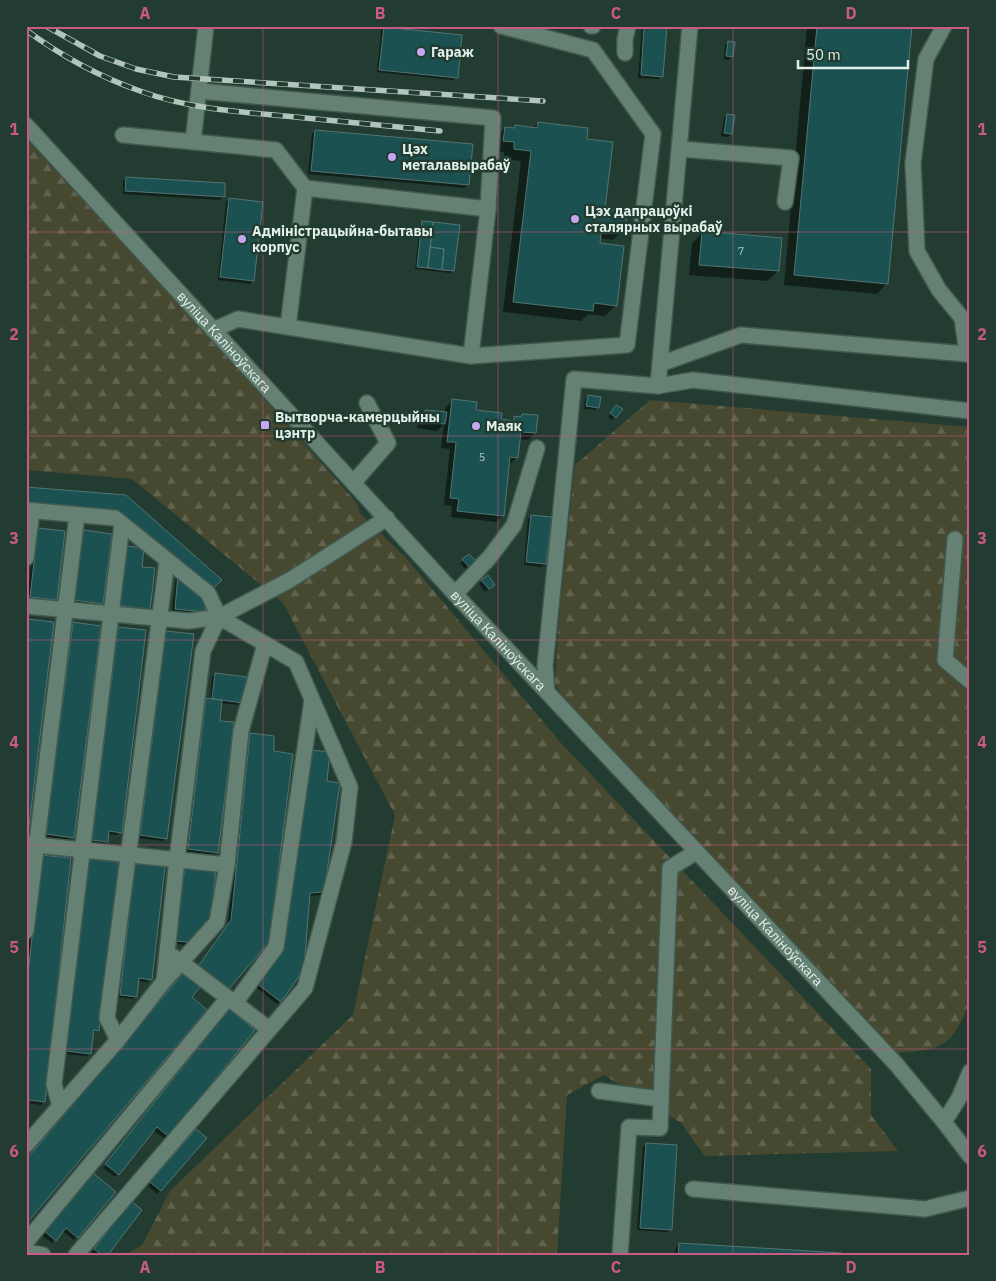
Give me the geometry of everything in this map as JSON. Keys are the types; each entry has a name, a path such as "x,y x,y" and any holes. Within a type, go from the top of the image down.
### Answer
{"street":[{"path":"193,142 206,26"},
{"path":"213,330 238,319 471,356 627,345 653,134 593,50 501,26"},
{"path":"625,53 625,39 628,26"},
{"path":"658,386 690,26"},
{"path":"660,364 741,335 969,355 962,318 939,290 917,251 912,163 926,59 944,26"},
{"path":"199,91 493,118 488,209 471,356"},
{"name":"вуліца Каліноўскага","path":"26,125 455,594 896,1064 970,1156"},
{"path":"123,134 276,150 305,188 288,327"},
{"path":"680,149 790,158 785,202"},
{"path":"305,188 488,209"},
{"path":"547,692 545,666 574,379 658,386 693,380 970,411"},
{"path":"354,482 388,443 367,403"},
{"path":"455,594 489,558 514,525 537,448"},
{"path":"26,558 29,510 115,518 208,593 218,617 296,662 350,786 344,842 305,988 76,1255"},
{"path":"26,931 32,844 77,515"},
{"path":"26,606 190,621 218,617 290,580 387,518"},
{"path":"60,1106 54,1084 122,524"},
{"path":"955,539 945,660 970,681"},
{"path":"118,1040 108,1018 167,561"},
{"path":"164,981 203,651 218,617"},
{"path":"26,1146 118,1040 164,981 217,922 227,865 241,731 265,644"},
{"path":"26,1242 276,947 312,699"},
{"path":"32,844 227,865"},
{"path":"620,1255 629,1127 660,1128 670,868 696,852"},
{"path":"167,952 269,1029"},
{"path":"944,1122 960,1098 970,1072"},
{"path":"599,1091 661,1099"},
{"path":"693,1189 924,1209 970,1198"},
{"path":"26,1252 42,1255"}],"green space":[{"path":"26,139 181,305 357,503 360,513 407,559 561,743 871,1069 871,1115 898,1151 705,1156 681,1123 604,1075 567,1095 557,1255 125,1255 142,1245 170,1191 353,1015 395,815 283,603 132,479 26,470"},
{"path":"650,400 970,427 970,1002 952,1036 937,1047 899,1053 880,1038 566,703 555,683 559,619 575,465"}],"building":[{"path":"644,26 667,26 663,77 641,75"},
{"path":"817,26 912,26 888,284 794,275"},
{"name":"Гараж","path":"384,27 462,35 458,78 379,70"},
{"path":"728,41 735,42 733,57 726,56"},
{"path":"727,114 735,115 732,134 724,133"},
{"name":"Цэх дапрацоўкі сталярных вырабаў","path":"538,122 588,128 587,139 613,142 605,209 627,211 625,230 602,227 600,243 624,246 617,306 594,303 593,311 513,302 531,151 514,149 514,142 503,141 505,127 515,128 515,125 537,128"},
{"name":"Цэх металавырабаў","path":"315,130 473,144 469,185 311,171"},
{"path":"126,177 225,183 225,197 125,191"},
{"name":"Адміністрацыйна-бытавы корпус","path":"229,198 263,202 254,281 220,277"},
{"path":"422,221 433,222 428,268 417,267"},
{"path":"433,222 460,225 454,271 442,270 444,249 430,247"},
{"path":"702,231 782,238 779,271 699,265"},
{"path":"430,247 444,249 442,270 428,268"},
{"path":"588,395 601,397 599,408 586,406"},
{"path":"452,399 477,402 476,410 502,413 501,419 514,421 514,416 521,417 522,414 538,415 536,433 521,432 518,458 510,457 504,516 457,511 459,499 450,498 456,442 447,442"},
{"path":"616,405 623,409 616,418 610,413"},
{"path":"425,410 447,412 445,424 423,422"},
{"path":"26,487 126,495 222,580 210,591 119,511 26,503"},
{"path":"531,515 552,517 546,564 526,562"},
{"path":"38,528 65,531 57,600 30,597"},
{"path":"84,530 112,534 103,604 74,600"},
{"path":"126,546 144,548 142,567 155,568 150,610 118,605"},
{"path":"469,554 476,561 469,567 462,559"},
{"path":"178,574 206,595 205,612 175,609"},
{"path":"488,575 495,585 489,589 481,580"},
{"path":"27,619 54,622 28,834 26,834"},
{"path":"73,622 101,626 74,838 46,834"},
{"path":"118,627 146,630 122,833 109,831 108,842 92,840"},
{"path":"166,631 194,634 167,839 140,835"},
{"path":"215,673 247,677 244,703 212,699"},
{"path":"206,698 222,700 220,721 234,722 218,853 188,849"},
{"path":"250,733 274,736 274,751 293,754 269,942 228,990 199,965 231,920"},
{"path":"311,750 330,752 327,781 340,783 324,892 310,893 304,969 281,1002 255,982 282,953"},
{"path":"41,855 71,858 45,1102 29,1100 26,1130 26,992"},
{"path":"89,859 119,862 99,1031 94,1030 91,1054 66,1051"},
{"path":"135,863 165,867 152,980 139,978 137,997 120,995"},
{"path":"185,866 216,869 211,916 188,942 175,941"},
{"path":"185,971 202,985 192,997 207,1010 26,1224 26,1160"},
{"path":"229,1009 255,1030 169,1137 157,1127 119,1175 105,1164"},
{"path":"196,1129 207,1138 161,1191 150,1182"},
{"path":"646,1143 677,1145 672,1230 640,1228"},
{"path":"92,1172 116,1192 78,1238 66,1228 56,1241 43,1230"},
{"path":"131,1201 142,1210 108,1255 102,1255 94,1249"},
{"path":"679,1243 842,1253 842,1255 678,1255"}],"railway":[{"path":"46,26 100,56 136,69 174,77 543,101"},
{"path":"26,30 66,57 95,72 140,91 175,102 230,111 440,131"}],"place":[{"name":"Гараж","path":"421,52"},
{"name":"Цэх металавырабаў","path":"392,157"},
{"name":"Цэх дапрацоўкі сталярных вырабаў","path":"575,219"},
{"name":"Адміністрацыйна-бытавы корпус","path":"242,239"},
{"name":"Вытворча-камерцыйны цэнтр","path":"265,425"},
{"name":"Маяк","path":"476,426"}]}
